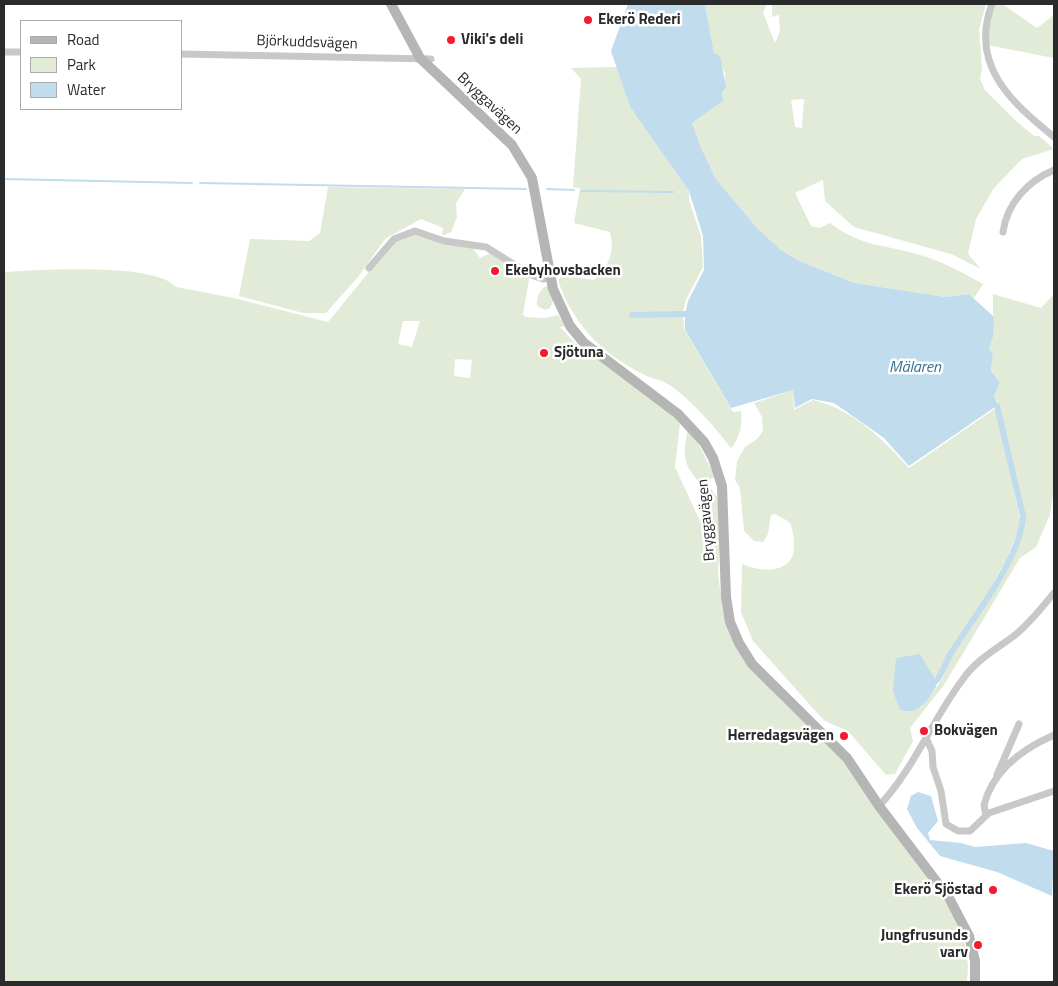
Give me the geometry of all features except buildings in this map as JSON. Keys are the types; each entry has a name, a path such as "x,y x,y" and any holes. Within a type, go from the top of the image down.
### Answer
{"main road":[{"name":"Bryggavägen","path":"391,4 426,59 512,145 532,178 551,277 560,307 570,326 584,343 678,414 704,442 713,458 722,486 726,597 730,622 739,643 752,664 847,758 879,806 949,898 964,924 974,954 976,982"}],"street":[{"path":"992,4 987,20 986,45 992,71 1009,98 1054,137"},
{"path":"4,52 20,52"},
{"name":"Björkuddsvägen","path":"182,54 426,59"},
{"path":"1003,232 1010,207 1031,184 1054,170"},
{"path":"369,268 394,239 415,231 444,241 486,247 531,275 543,278 551,277"},
{"path":"879,806 904,774 939,714 971,669 994,648 1022,629 1054,593"},
{"path":"986,815 984,805 1000,764 1019,724"},
{"path":"997,775 1024,751 1054,735"},
{"path":"926,738 932,751 932,767 941,791 946,824 958,831 970,831 986,815 1054,791"}],"green space":[{"path":"705,4 767,4 763,13 775,43 780,31 779,15 772,17 772,4 986,4 979,29 982,68 980,79 985,90 1016,121 1034,136 1039,136 1054,149 1022,159 994,188 976,219 968,254 981,269 951,254 854,227 825,201 823,180 795,193 811,226 820,228 830,223 852,237 863,241 907,251 944,264 983,284 974,298 969,294 945,297 855,283 799,261 781,250 758,229 716,179 692,123 723,101 722,93 725,73 714,54","holes":["804,99 802,128 795,127 791,100"]},
{"path":"993,4 1002,4 1037,28 1054,15 1054,58 987,45"},
{"path":"617,67 630,107 689,191 689,200 701,236 703,267 686,300 683,312 684,329 733,412 741,411 740,430 737,440 731,448 701,412 674,388 633,369 594,339 574,314 559,283 559,279 566,272 574,277 594,280 604,270 610,258 612,245 610,232 574,223 580,188 573,187 581,79 571,68"},
{"path":"328,187 465,189 456,203 457,217 451,232 442,236 443,228 421,219 385,239 358,277 326,313 303,313 239,296 250,239 309,241 320,233"},
{"path":"415,232 472,247 480,258 490,253 528,277 523,314 525,317 545,318 558,315 565,326 560,327 590,359 590,355 597,358 673,415 680,424 675,467 700,521 709,513 711,495 688,466 685,451 688,430 697,441 715,477 705,481 717,497 720,528 718,574 723,611 730,633 744,661 844,759 945,902 958,922 958,936 965,944 968,965 967,982 4,982 4,272 94,269 145,274 164,279 176,287 234,298 328,322 395,240","holes":["403,321 420,321 412,347 398,344","455,359 472,360 470,378 454,376"]},
{"path":"548,286 554,299 550,308 545,310 537,306 537,300 541,291"},
{"path":"993,294 1041,308 1054,294 1054,488 1050,515 1036,547 1020,558 944,685 910,728 913,741 895,774 886,775 848,731 825,721 818,714 753,641 741,612 742,564 768,570 784,566 790,561 793,554 794,539 791,525 775,514 771,515 768,534 763,542 754,541 744,531 740,488 735,480 737,461 745,447 757,439 763,431 762,417 754,403 793,390 794,410 813,400 841,410 866,426 909,468 996,408 1021,523 1006,560 982,603 943,663 939,675 934,677 920,654 921,708 941,681 960,644 1008,569 1023,530 1025,513 999,405 994,396 1000,382 991,369 993,353 989,349 993,337"}],"water":[{"name":"Mälaren","path":"628,4 705,4 714,53 720,56 726,87 722,93 723,101 692,123 716,179 758,229 781,250 799,261 855,283 945,297 969,294 994,317 993,337 989,349 993,353 991,370 1000,382 994,396 998,405 909,466 884,438 834,403 812,399 795,408 793,390 731,408 685,330 685,314 688,301 704,270 703,236 689,191 630,107 611,51"},
{"path":"920,654 934,677 936,687 918,709 913,711 900,710 893,691 896,658"},
{"path":"918,792 931,796 938,821 928,833 930,840 961,843 975,847 1026,843 1054,851 1052,896 997,872 940,856 917,828 907,809 911,796"}],"waterway":[{"path":"4,179 192,183"},
{"path":"200,183 526,189"},
{"path":"547,189 574,190"},
{"path":"582,191 673,192"},
{"path":"632,315 685,314"},
{"path":"935,682 1005,569 1020,533 1023,516 997,406"}],"place":[{"name":"Ekerö Rederi","path":"588,20"},
{"name":"Viki's deli","path":"451,40"},
{"name":"Ekebyhovsbacken","path":"495,271"},
{"name":"Sjötuna","path":"544,353"},
{"name":"Bokvägen","path":"924,731"},
{"name":"Herredagsvägen","path":"844,736"},
{"name":"Ekerö Sjöstad","path":"993,890"},
{"name":"Jungfrusunds varv","path":"978,945"}]}
